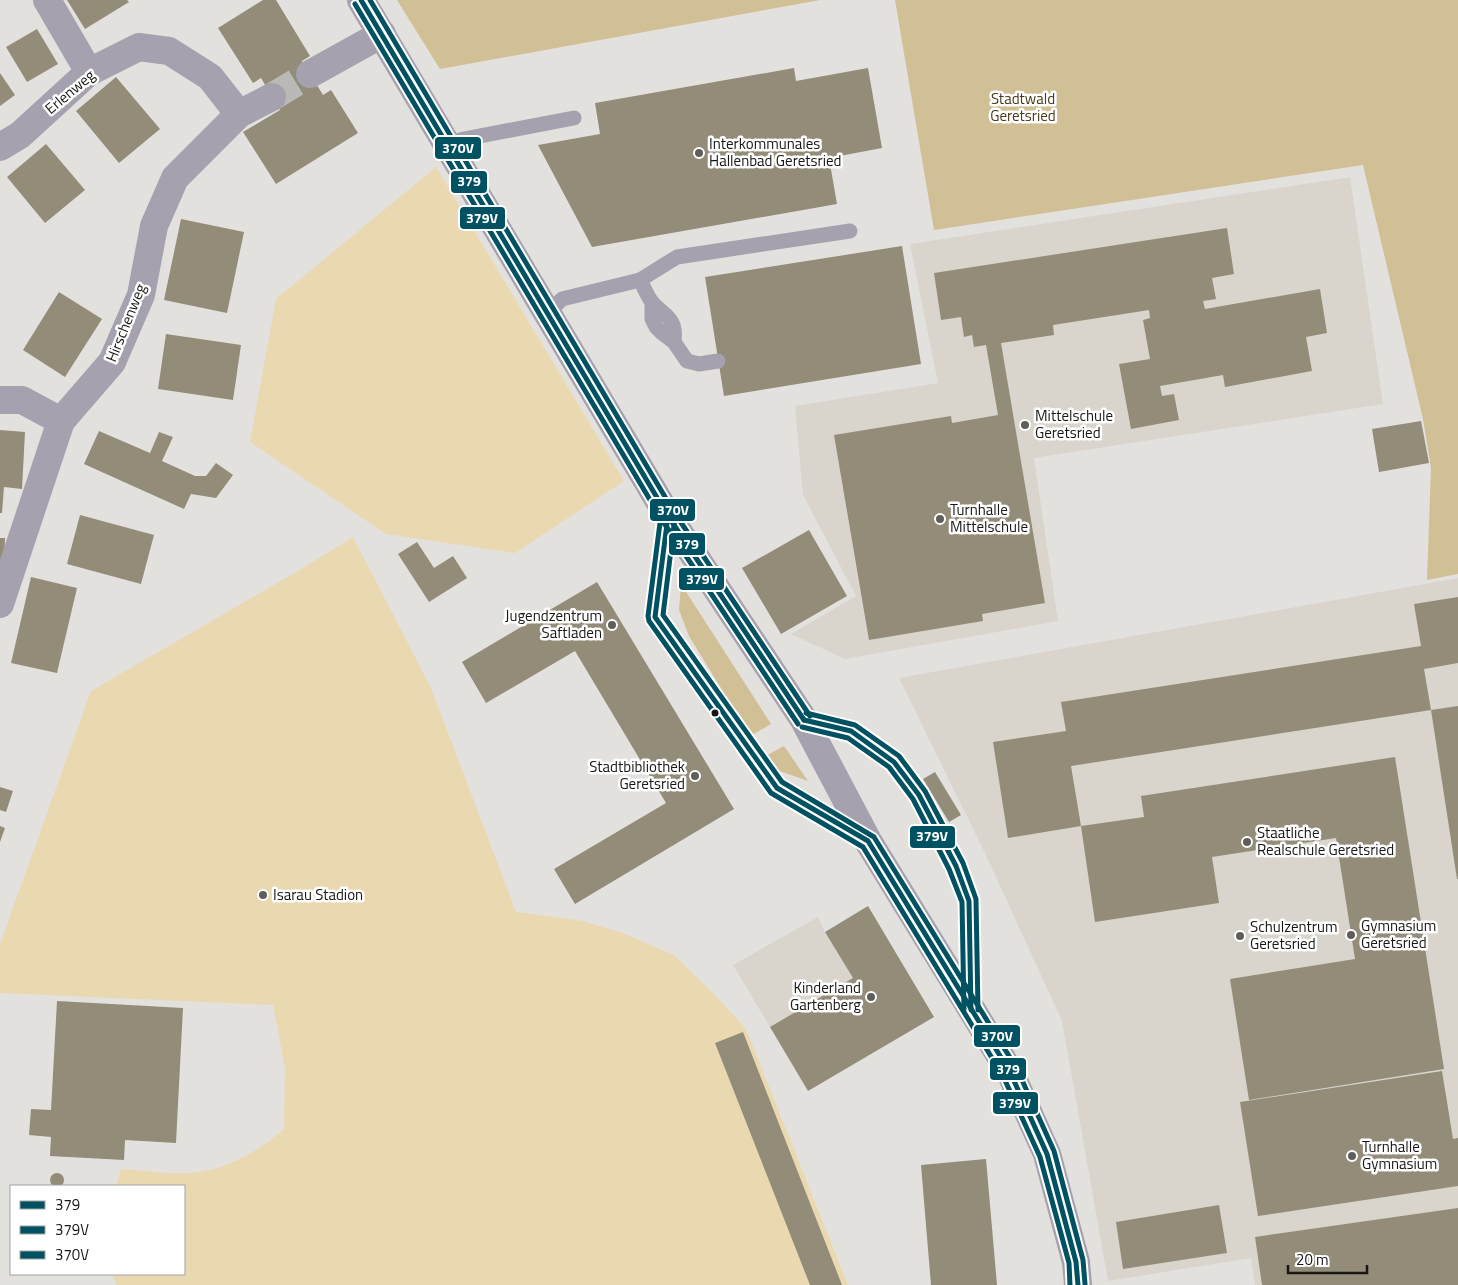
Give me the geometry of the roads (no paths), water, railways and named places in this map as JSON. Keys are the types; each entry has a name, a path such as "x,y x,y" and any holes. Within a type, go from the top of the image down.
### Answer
{"street":[{"path":"47,0 89,72"},
{"path":"361,0 668,516 804,720 868,841 1010,1072 1047,1154 1076,1262 1078,1285"},
{"path":"310,74 382,34"},
{"name":"Erlenweg","path":"0,147 20,135 89,72 139,47 169,51 210,77 239,114"},
{"name":"Hirschenweg","path":"0,604 61,421 112,362 141,295 154,226 175,178 239,114 272,96"},
{"path":"0,400 22,400 61,421"}],"lane":[{"path":"447,144 574,118"},
{"path":"548,313 562,299 640,280 677,258 850,231"},
{"path":"640,280 652,302 668,315 676,332 674,342 687,361 699,364 718,361"},
{"path":"668,516 655,617 777,788 868,841"},
{"path":"804,720 851,731 894,762 918,795 956,866 969,900 971,1010"}],"tunnel":[{"path":"272,97 310,74"}],"place":[{"name":"Interkommunales Hallenbad Geretsried","path":"699,153"},
{"name":"Mittelschule Geretsried","path":"1025,425"},
{"name":"Turnhalle Mittelschule","path":"940,519"},
{"name":"Jugendzentrum Saftladen","path":"612,625"},
{"name":"Stadtbibliothek Geretsried","path":"695,776"},
{"name":"Staatliche Realschule Geretsried","path":"1247,842"},
{"name":"Isarau Stadion","path":"263,895"},
{"name":"Gymnasium Geretsried","path":"1351,935"},
{"name":"Schulzentrum Geretsried","path":"1240,936"},
{"name":"Kinderland Gartenberg","path":"871,997"},
{"name":"Turnhalle Gymnasium","path":"1352,1156"}],"park label":[{"name":"Stadtwald Geretsried","path":"1023,108"}]}
